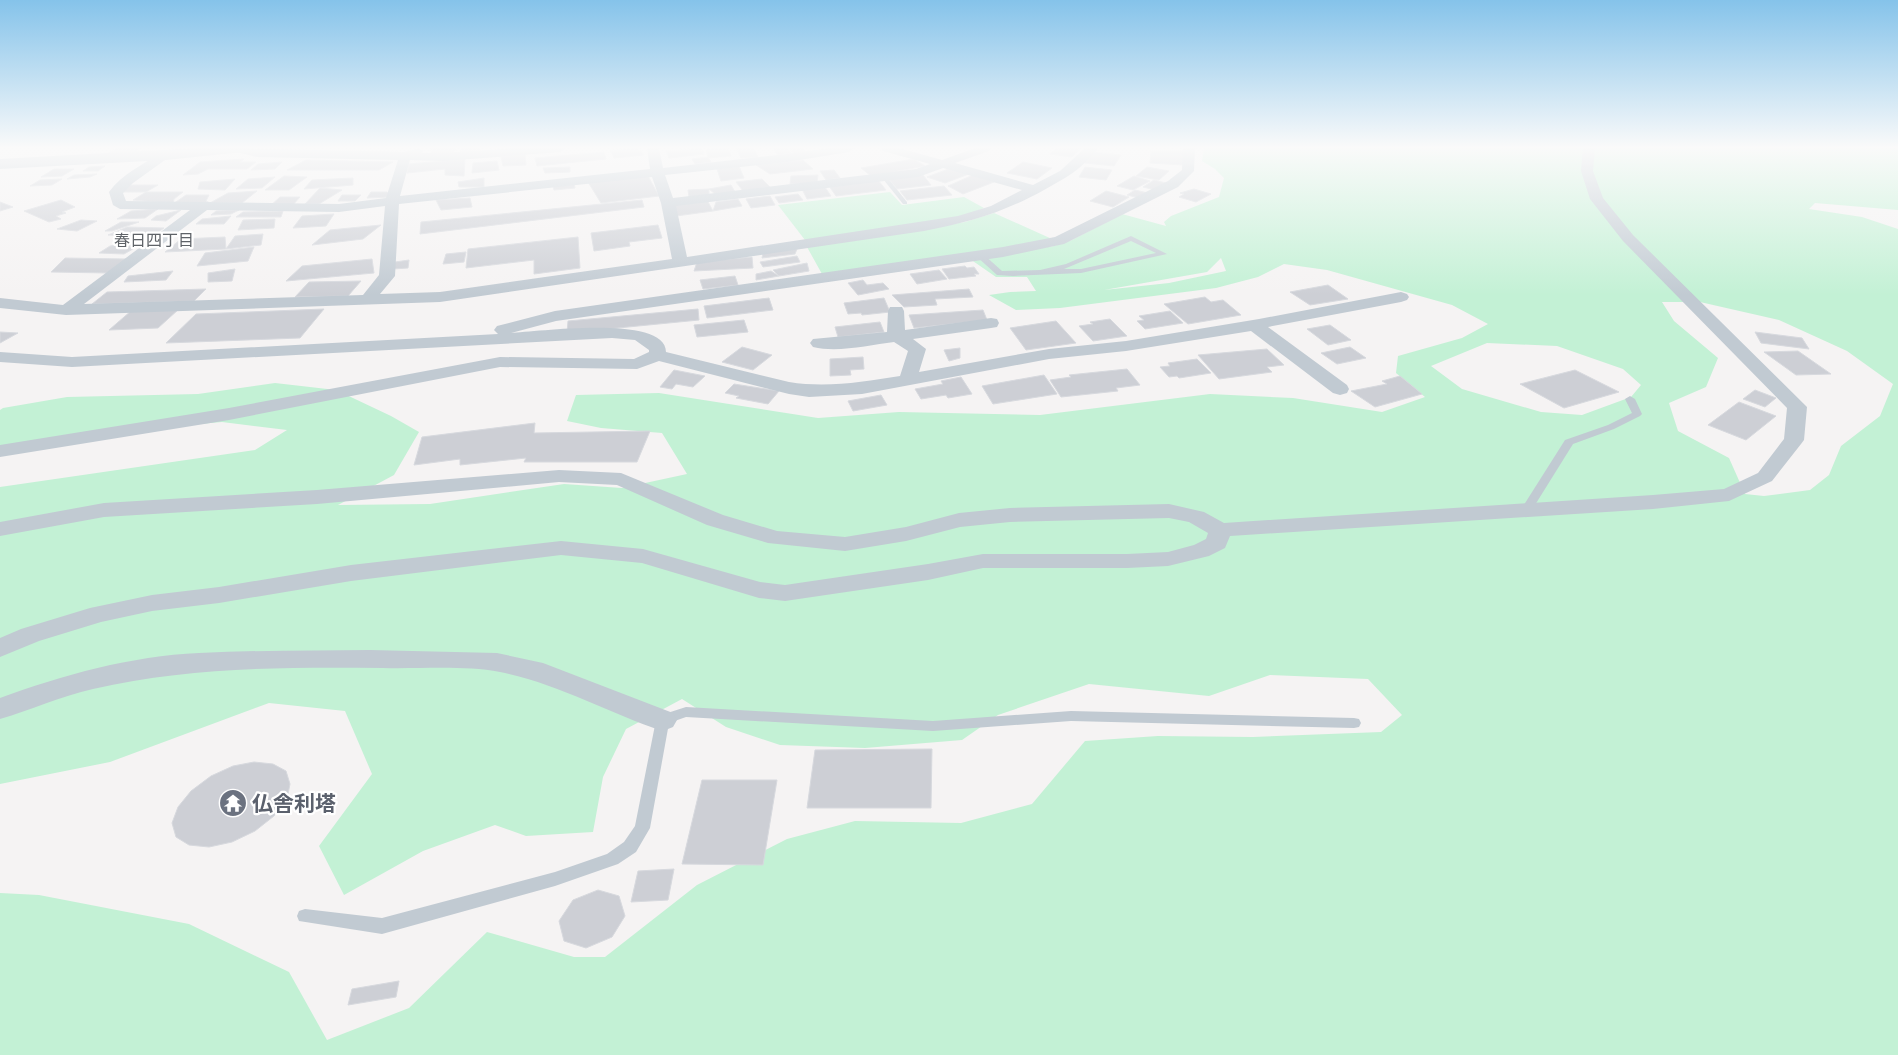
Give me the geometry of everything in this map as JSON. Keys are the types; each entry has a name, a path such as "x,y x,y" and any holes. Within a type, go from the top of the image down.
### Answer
{"street":[{"path":"118,197 120,205 339,208 426,197"},
{"path":"367,300 387,276 393,197"},
{"path":"666,197 680,262"},
{"path":"668,203 718,197"},
{"path":"0,303 66,310 440,297 952,222 996,209 1020,197"},
{"path":"491,339 500,332 517,325 555,316 979,255 1059,241 1148,197"},
{"path":"0,529 104,510 318,497 559,476 621,479 715,520 776,538 845,544 906,534 959,520 1010,514 1169,511 1196,517 1220,530 1653,502 1729,494 1765,477 1794,440 1797,407 1628,238 1596,197"},
{"path":"66,310 203,207"},
{"path":"0,450 229,414 471,366 500,362 637,364 657,355 789,388 809,391 862,388 1049,354 1126,346 1254,325 1401,297"},
{"path":"896,311 896,335"},
{"path":"819,343 853,342 991,323"},
{"path":"1254,325 1340,390"},
{"path":"0,357 72,362 491,339 632,334 651,339 658,349 657,355"},
{"path":"896,335 918,348 908,380"},
{"path":"0,648 30,635 99,614 152,603 219,595 351,573 560,548 643,556 759,590 785,593 910,575 983,561 1127,561 1168,559 1201,551 1217,543 1220,530"},
{"path":"0,709 93,679 150,668 198,662 370,659 465,660 497,662 534,670 663,720"}],"lane":[{"path":"900,197 905,203"},
{"path":"979,255 1000,273 1039,273 1081,271 1163,254 1131,238 1069,266 1039,273"},
{"path":"1526,511 1569,442 1611,427 1637,414 1630,399"},
{"path":"305,916 382,926 555,879 612,859 630,847 642,828 663,720 686,712 934,726 1071,716 1354,723"}],"green space":[{"path":"845,197 895,197 902,205 964,197 984,208 965,216 805,240 778,205"},
{"path":"1218,197 1898,197 1898,210 1815,203 1809,209 1862,217 1898,229 1898,1055 0,1055 0,893 39,895 189,924 289,972 327,1040 409,1008 487,932 574,957 605,957 697,885 787,839 855,821 961,823 1032,804 1085,741 1158,736 1253,737 1381,732 1402,715 1368,679 1270,675 1209,696 1089,684 998,715 962,740 865,748 780,745 726,727 682,699 626,729 603,777 593,832 526,836 495,825 423,851 344,895 319,846 372,774 345,711 269,703 110,762 0,784 0,487 255,450 287,430 222,422 142,429 0,447 0,410 3,408 67,397 198,394 275,383 336,390 391,416 419,432 394,475 338,505 430,504 564,484 622,488 687,474 662,433 601,428 567,421 576,395 659,393 818,418 899,412 1040,415 1210,394 1293,398 1382,412 1425,397 1396,373 1398,356 1462,338 1488,324 1452,305 1327,270 1284,264 1258,277 1216,288 1060,308 1016,310 989,295 1036,291 1027,277 996,277 970,259 1054,246 1072,240 1122,214 1166,226 1164,222 1171,216","holes":["1221,258 1226,271 1169,283 1104,290 1207,272","1662,302 1700,302 1779,320 1847,351 1893,384 1880,416 1841,446 1829,475 1810,490 1764,496 1745,494 1729,458 1678,431 1669,403 1706,387 1718,358 1674,321","1487,343 1557,346 1623,369 1641,385 1631,397 1582,415 1541,412 1462,389 1431,366"]},
{"path":"994,213 1052,239 822,274 807,247 965,222"}],"building":[{"path":"137,197 176,197 173,204 133,200"},
{"path":"183,197 208,197 206,201 210,203 173,204"},
{"path":"220,197 249,197 242,203 210,203"},
{"path":"280,197 300,197 292,206 268,208"},
{"path":"311,197 330,197 319,204 305,204"},
{"path":"341,197 359,197 355,201 338,201"},
{"path":"597,197 649,197 601,203"},
{"path":"771,197 775,205 751,208 746,199"},
{"path":"775,197 801,197 803,200 779,203"},
{"path":"905,197 932,197 907,200"},
{"path":"1096,197 1129,197 1113,207 1090,201"},
{"path":"1180,197 1205,197 1196,202"},
{"path":"470,198 472,207 441,210 436,200"},
{"path":"738,199 742,206 713,211 716,202"},
{"path":"61,200 75,207 62,212 66,213 56,216 61,219 49,222 24,211"},
{"path":"642,200 644,207 420,234 421,222"},
{"path":"707,200 713,211 676,216 671,205"},
{"path":"0,202 13,207 0,211"},
{"path":"158,209 145,218 117,219 131,211"},
{"path":"181,210 166,221 151,220 156,216"},
{"path":"239,210 231,214 211,215 216,211"},
{"path":"283,211 281,217 236,217 243,212"},
{"path":"334,214 326,226 293,228 302,216"},
{"path":"231,216 224,224 196,224 202,219"},
{"path":"275,219 274,228 238,230 243,220"},
{"path":"81,220 97,221 77,231 57,229"},
{"path":"121,222 139,222 112,231 105,231"},
{"path":"381,225 363,239 312,245 330,230"},
{"path":"658,225 662,238 629,242 630,246 594,251 591,233"},
{"path":"127,227 164,228 152,237 108,235"},
{"path":"263,234 261,245 226,249 235,236"},
{"path":"225,237 226,249 165,252 181,239"},
{"path":"578,237 580,268 534,274 534,260 466,268 468,249"},
{"path":"149,240 124,254 99,253 110,246"},
{"path":"254,247 248,261 197,266 205,253"},
{"path":"797,249 795,254 762,258 763,253"},
{"path":"466,252 464,262 443,264 446,254"},
{"path":"797,256 800,262 763,267 760,262"},
{"path":"752,257 753,268 694,271 697,262"},
{"path":"65,258 127,259 109,273 51,272"},
{"path":"372,259 374,273 286,281 302,266"},
{"path":"409,260 408,268 393,269 395,262"},
{"path":"807,263 809,271 779,276 773,270"},
{"path":"965,266 967,268 974,267 979,274 949,279 942,269"},
{"path":"235,269 232,281 208,282 208,273"},
{"path":"939,270 947,279 917,284 910,274"},
{"path":"173,271 166,280 124,282 128,276"},
{"path":"771,271 779,276 756,280 756,274"},
{"path":"735,276 738,285 703,289 700,280"},
{"path":"863,280 867,285 883,283 889,289 858,295 848,283"},
{"path":"361,281 348,296 295,297 309,282"},
{"path":"1328,285 1348,299 1310,305 1290,292"},
{"path":"206,289 194,301 92,304 107,292"},
{"path":"969,289 973,297 935,299 937,305 904,307 892,295"},
{"path":"1205,297 1211,302 1223,300 1241,315 1188,324 1164,304"},
{"path":"769,298 773,310 707,318 704,306"},
{"path":"884,298 890,312 862,315 861,313 848,314 844,303"},
{"path":"179,309 158,328 109,330 131,311"},
{"path":"324,309 300,338 166,343 196,314"},
{"path":"698,309 699,320 567,333 568,321"},
{"path":"983,310 987,320 914,328 909,315"},
{"path":"1170,311 1183,323 1145,329 1137,321 1144,320 1139,316"},
{"path":"1110,319 1127,336 1093,341 1079,326 1093,324 1090,322"},
{"path":"744,320 748,332 697,337 694,325"},
{"path":"1056,321 1076,343 1026,350 1010,328"},
{"path":"880,322 884,332 838,337 835,327"},
{"path":"1330,325 1351,340 1328,345 1307,329"},
{"path":"0,332 18,333 0,343"},
{"path":"1755,332 1802,338 1809,349 1761,343"},
{"path":"742,347 772,355 753,370 722,362"},
{"path":"1350,347 1366,358 1337,364 1321,353"},
{"path":"960,348 960,358 949,361 944,350"},
{"path":"1267,349 1284,365 1267,367 1272,372 1219,379 1198,355"},
{"path":"1798,351 1831,374 1796,375 1764,352"},
{"path":"863,357 864,369 850,370 851,375 830,376 830,359"},
{"path":"1197,359 1211,373 1179,378 1177,376 1169,377 1160,367 1170,366 1168,363"},
{"path":"1127,369 1140,385 1116,388 1118,391 1061,397 1050,380 1071,377 1069,375"},
{"path":"674,370 705,376 693,387 676,384 672,389 660,387"},
{"path":"1575,370 1619,392 1564,408 1520,384"},
{"path":"1044,375 1057,394 993,404 982,386"},
{"path":"1400,376 1422,394 1375,407 1351,391 1387,384 1382,381"},
{"path":"961,377 972,394 948,398 946,395 921,399 915,389 943,384 941,381"},
{"path":"734,384 779,391 768,404 736,398 739,396 725,393"},
{"path":"1755,390 1776,398 1765,407 1743,399"},
{"path":"881,395 887,405 853,411 848,401"},
{"path":"1739,402 1776,416 1746,440 1708,425"},
{"path":"535,423 534,433 650,431 637,462 524,462 526,458 460,465 460,459 414,465 422,437"},
{"path":"932,749 931,808 807,808 815,750"},
{"name":"仏舎利塔","path":"254,762 273,764 286,771 290,784 287,799 274,816 255,831 232,842 209,847 189,845 176,837 172,823 178,807 191,791 211,776 233,766"},
{"path":"702,780 777,780 763,865 682,864"},
{"path":"674,869 668,900 631,902 638,871"},
{"path":"598,890 619,896 625,916 612,937 586,948 564,941 559,921 573,900"},
{"path":"399,981 396,997 348,1005 352,989"}],"place":[{"name":"仏舎利塔","path":"233,803"}],"district":[{"name":"春日四丁目","path":"154,240"}]}
